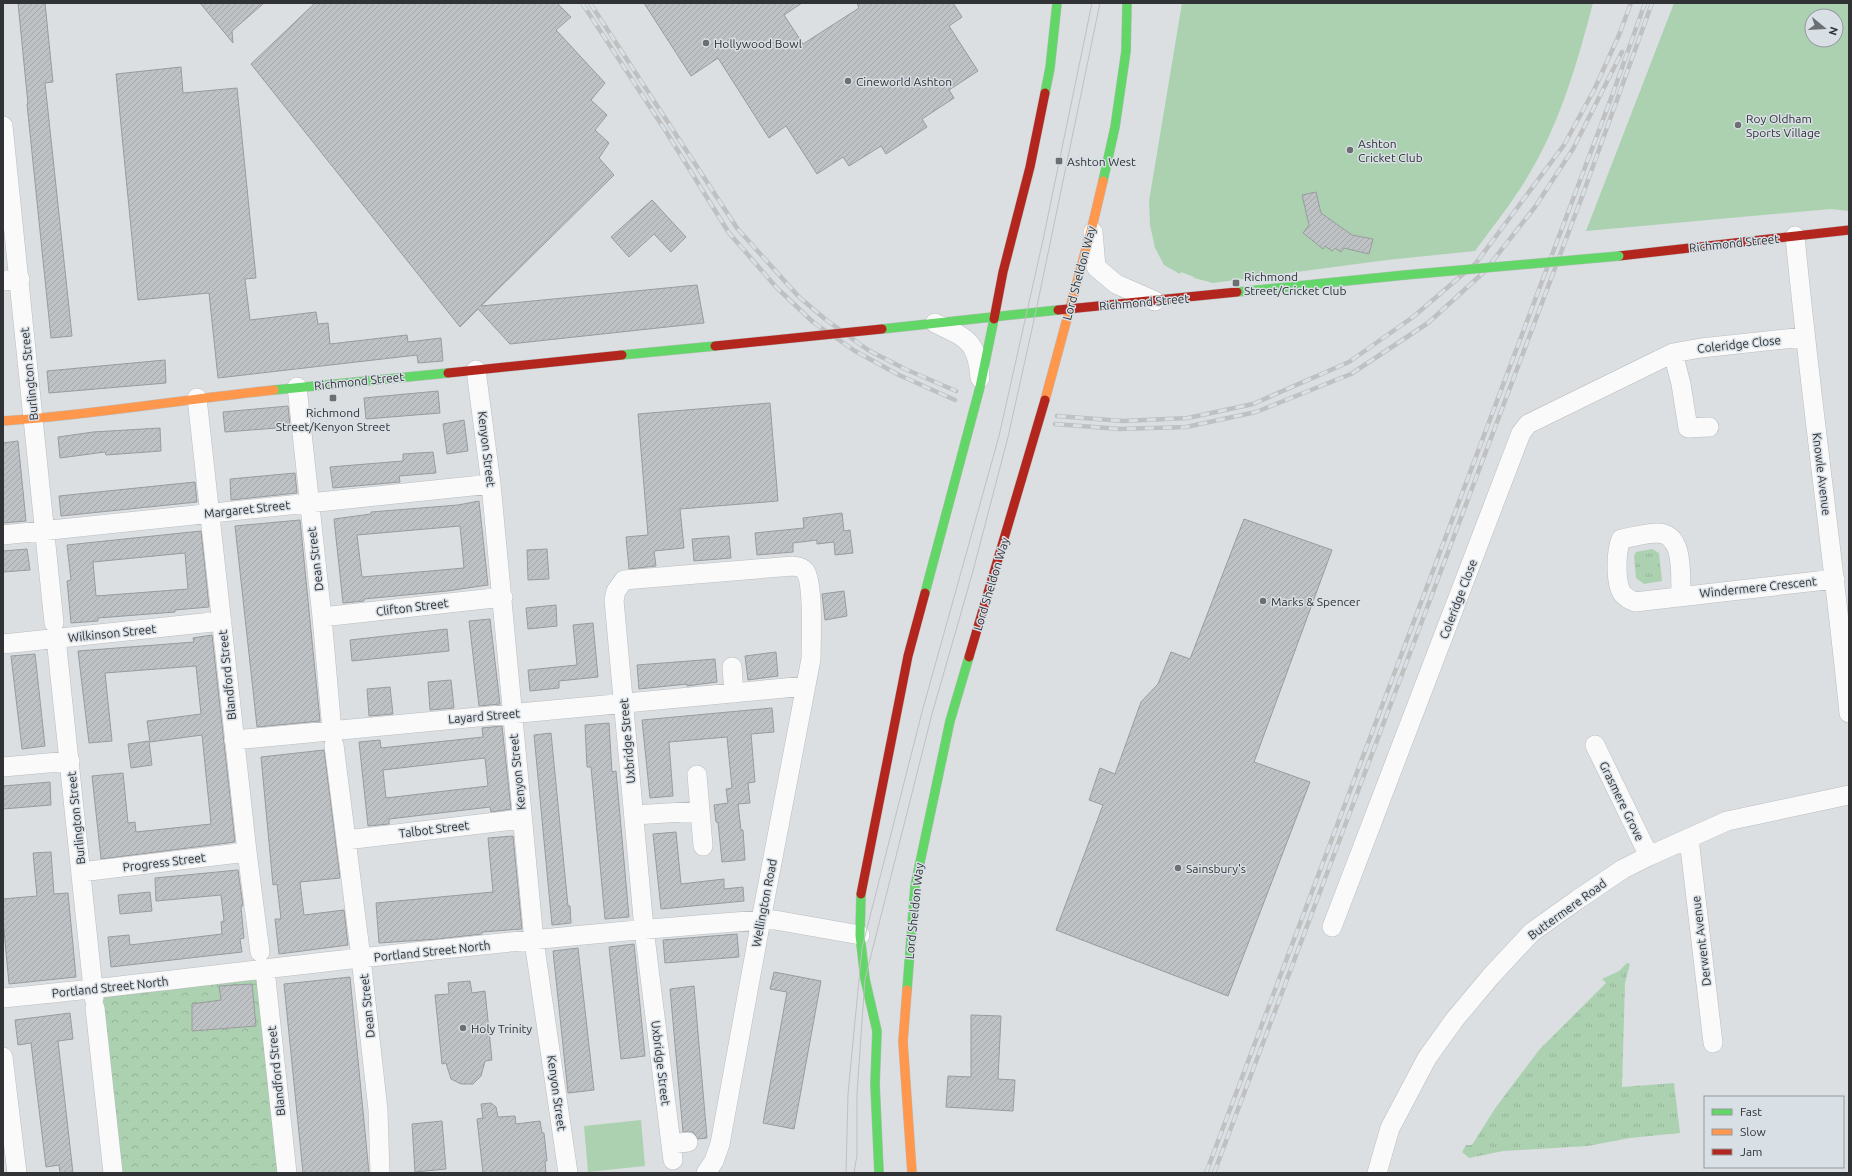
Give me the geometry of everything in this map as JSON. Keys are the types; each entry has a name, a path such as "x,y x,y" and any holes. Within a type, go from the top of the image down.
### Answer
{"main road":[{"path":"879,1173 875,1084 876,1031 865,979 860,935 861,891 908,656 980,388 995,316 1002,272 1030,167 1050,68 1057,3"},
{"name":"Lord Sheldon Way","path":"912,1173 903,1042 915,886 919,862 950,721 1031,450 1093,223 1115,127 1126,51 1127,3"},
{"name":"Richmond Street","path":"3,421 33,419 297,387 715,346 1405,275 1620,256 1849,230"},
{"path":"869,1154 875,1084"}],"street":[{"name":"Burlington Street","path":"3,126 11,280 33,419 113,1173"},
{"path":"1093,223 1093,247 1096,267 1116,284 1155,301"},
{"name":"Knowle Avenue","path":"1795,236 1804,337 1846,659 1849,713"},
{"path":"935,323 964,338 975,349 979,368 980,388"},
{"name":"Coleridge Close","path":"1332,927 1521,433 1528,424 1673,353 1804,337"},
{"path":"1673,353 1681,384 1688,428 1709,426"},
{"name":"Kenyon Street","path":"476,370 491,484 534,940 568,1173"},
{"name":"Dean Street","path":"297,387 322,617 333,738 361,958 378,1110 380,1173"},
{"name":"Blandford Street","path":"197,398 247,852 263,961 287,1173"},
{"name":"Margaret Street","path":"3,535 491,484"},
{"name":"Uxbridge Street","path":"677,1149 644,929 614,600 616,591 624,580 794,566 800,567 805,571 809,581 812,630"},
{"name":"Windermere Crescent","path":"1682,595 1835,579"},
{"name":"Clifton Street","path":"322,617 502,597"},
{"name":"Wilkinson Street","path":"3,644 55,631 222,621"},
{"name":"Wellington Road","path":"706,1173 714,1161 720,1144 811,659 812,630"},
{"path":"732,667 734,693"},
{"name":"Layard Street","path":"234,740 333,738 512,714 806,686"},
{"name":"Grasmere Grove","path":"1595,745 1649,856"},
{"path":"3,767 70,761"},
{"path":"697,775 703,846"},
{"name":"Buttermere Road","path":"1377,1173 1390,1128 1427,1058 1455,1019 1491,976 1532,932 1623,869 1727,821 1849,795"},
{"path":"634,815 700,811"},
{"name":"Talbot Street","path":"346,840 522,819"},
{"name":"Derwent Avenue","path":"1689,839 1713,1043"},
{"name":"Progress Street","path":"81,872 247,852"},
{"name":"Portland Street North","path":"3,998 94,999 263,961 361,958 644,929 761,920 775,920 860,935"},
{"path":"3,1057 17,1173"}],"green space":[{"name":"Ashton Cricket Club","path":"1182,3 1593,3 1568,89 1542,151 1518,192 1475,251 1387,260 1213,283 1194,278 1181,272 1180,274 1164,265 1155,248 1150,225 1149,201"},
{"name":"Roy Oldham Sports Village","path":"1674,3 1849,3 1849,211 1831,209 1586,231"},
{"path":"1652,549 1659,553 1662,581 1644,584 1636,578 1634,556 1636,552"},
{"path":"1627,963 1630,964 1625,983 1622,1087 1674,1083 1680,1133 1630,1138 1588,1146 1503,1151 1469,1158 1462,1152 1466,1145 1472,1145 1496,1107 1539,1050 1606,983 1602,979 1619,971"},
{"path":"261,974 281,1173 118,1173 98,989"},
{"path":"641,1120 645,1166 588,1172 584,1126"},
{"path":"261,1165 262,1173 196,1173"}],"building":[{"path":"18,3 45,3 53,82 45,83 72,336 51,338"},
{"path":"200,3 264,3 232,31 233,43"},
{"path":"315,3 557,3 571,17 556,30 605,83 591,100 607,115 595,130 609,143 599,158 614,175 481,306 697,285 704,323 510,344 478,309 460,327 251,64"},
{"name":"Cineworld Ashton","path":"644,3 802,3 784,15 803,44 859,8 857,3 953,3 962,17 949,26 978,71 949,90 954,98 922,119 927,127 886,154 881,146 849,166 843,157 817,174 786,126 769,138 718,58 691,76"},
{"path":"181,67 183,93 237,88 256,278 245,279 250,320 316,312 318,324 328,323 330,344 407,335 408,342 441,338 443,361 418,363 417,355 218,378 209,293 138,300 116,74"},
{"path":"1316,192 1321,213 1352,235 1373,239 1369,254 1344,248 1341,252 1335,248 1332,251 1325,246 1323,249 1303,233 1309,225 1302,195"},
{"path":"652,200 686,237 671,252 654,234 629,257 611,237"},
{"path":"165,360 166,383 49,393 47,371"},
{"path":"438,391 440,413 366,419 364,398"},
{"path":"770,403 778,501 680,509 684,548 654,551 656,566 629,569 626,537 648,535 638,414"},
{"path":"288,406 290,427 225,432 223,412"},
{"path":"464,420 468,451 447,454 443,424"},
{"path":"160,428 161,451 106,455 105,452 60,458 58,437 93,432"},
{"path":"18,441 26,521 3,523 3,443"},
{"path":"433,452 436,473 399,476 400,482 333,488 330,467 403,461 403,454"},
{"path":"295,473 297,493 231,500 230,479"},
{"path":"195,482 197,502 61,516 59,496"},
{"path":"479,501 488,585 447,591 364,599 364,601 343,603 334,519 371,514 371,512 458,505","holes":["460,526 464,568 362,577 357,535"]},
{"path":"842,513 844,531 850,530 853,553 835,555 834,542 817,544 817,540 793,543 793,552 757,555 755,533 804,528 803,518"},
{"name":"Sainsbury's","path":"1244,519 1332,550 1254,762 1310,782 1228,996 1056,930 1103,805 1089,800 1100,768 1115,774 1141,702 1158,684 1171,652 1190,659"},
{"path":"300,520 320,721 257,727 235,526"},
{"path":"201,531 209,607 175,610 175,612 98,618 98,621 71,623 67,581 71,580 67,545","holes":["185,553 188,589 96,596 93,562"]},
{"path":"729,536 731,558 694,561 692,539"},
{"path":"27,549 30,570 3,572 3,551"},
{"path":"547,549 549,579 528,580 527,550"},
{"path":"844,591 847,616 825,620 822,594"},
{"path":"556,605 557,626 528,629 526,608"},
{"path":"490,619 500,704 479,706 469,621"},
{"path":"593,623 598,677 559,681 559,688 530,691 528,670 577,665 573,625"},
{"path":"447,629 449,651 352,661 350,640"},
{"path":"212,635 235,842 101,859 92,776 123,773 128,823 135,822 136,832 211,824 202,735 150,742 147,721 201,714 196,666 105,673 112,741 89,743 78,651 194,642 193,638"},
{"path":"776,652 778,676 748,680 745,656"},
{"path":"35,654 45,746 22,749 11,656"},
{"path":"715,659 717,682 687,686 687,684 639,689 637,665"},
{"path":"451,680 454,708 430,710 428,682"},
{"path":"390,687 393,714 369,716 367,689"},
{"path":"772,708 774,732 751,734 755,782 748,783 750,803 738,804 741,830 743,830 745,860 722,862 718,822 716,822 714,805 728,803 726,789 732,788 727,737 669,742 673,796 650,798 642,720"},
{"path":"609,723 612,772 616,771 629,917 605,919 591,767 587,767 585,725"},
{"path":"502,726 511,809 491,812 490,807 389,819 389,824 368,826 359,742 380,740 381,748 483,737 482,728","holes":["485,758 488,786 386,798 383,770"]},
{"path":"551,733 568,906 570,906 571,923 552,925 534,735"},
{"path":"149,741 152,765 131,768 128,744"},
{"path":"324,750 340,878 300,882 304,915 344,910 348,945 279,954 275,919 281,919 277,884 273,885 261,757"},
{"path":"50,782 51,805 3,809 3,786"},
{"path":"676,832 681,884 724,879 724,889 743,887 744,901 661,909 653,834"},
{"path":"513,836 522,929 482,932 482,934 438,939 379,943 376,903 493,892 488,838"},
{"path":"51,852 54,894 68,893 76,977 9,984 3,920 3,899 37,896 33,853"},
{"path":"238,870 243,906 241,907 244,938 240,939 242,952 111,967 108,937 129,935 130,945 222,934 221,922 224,921 221,895 156,901 155,878"},
{"path":"150,892 152,911 120,914 118,895"},
{"path":"737,934 739,957 665,963 663,940"},
{"path":"634,944 645,1056 621,1059 609,947"},
{"path":"578,948 594,1090 568,1093 553,951"},
{"path":"774,972 821,981 794,1129 763,1123 787,992 770,989"},
{"path":"350,977 369,1173 303,1173 284,984"},
{"name":"Holy Trinity","path":"470,981 472,993 485,991 492,1060 485,1061 481,1076 473,1084 461,1084 451,1079 446,1063 442,1064 435,995 449,994 448,983"},
{"path":"252,984 256,1026 192,1031 192,1004 221,1000 219,986"},
{"path":"694,986 707,1138 698,1139 693,1132 683,1132 670,989"},
{"path":"70,1013 73,1039 58,1041 73,1173 60,1173 59,1165 46,1167 31,1043 18,1045 15,1020"},
{"path":"971,1015 1001,1016 998,1079 1015,1080 1013,1111 946,1107 948,1076 971,1077"},
{"path":"491,1103 496,1107 498,1117 515,1116 516,1124 540,1121 542,1133 544,1133 547,1161 545,1161 546,1173 483,1173 477,1119 483,1118 481,1104"},
{"path":"442,1121 446,1169 415,1172 412,1124"}],"tram line":[{"path":"846,1173 848,1094 862,948 922,712 999,436 1043,240 1092,3"},
{"path":"854,1173 857,1155 857,1093 865,979 932,714 973,571 1008,437 1036,311 1100,3"}],"railway":[{"path":"582,3 665,130 729,233 777,288 813,322 855,351 899,375 955,400"},
{"path":"590,3 737,228 799,297 825,319 868,350 905,369 956,391"},
{"path":"1057,416 1123,421 1188,418 1253,404 1349,362 1413,317 1476,263 1564,145 1594,90 1619,35 1631,3"},
{"path":"1206,1173 1613,93 1645,3"},
{"path":"1214,1173 1583,194 1652,3"},
{"path":"1055,424 1119,429 1186,427 1256,412 1351,374 1428,323 1484,272 1535,207 1573,149 1622,52"}],"traffic: fast":[{"path":"1045,93 1050,68 1057,3"},
{"path":"1103,181 1115,127 1126,51 1127,3"},
{"path":"1405,275 1619,256"},
{"path":"1237,292 1405,275"},
{"path":"882,329 1058,310"},
{"path":"925,593 980,387 994,319"},
{"path":"622,355 715,346"},
{"path":"274,390 448,373"},
{"path":"907,990 915,886 950,721 969,657"},
{"path":"861,894 860,935 865,979 877,1031 875,1084 879,1173"}],"traffic: slow":[{"path":"1045,400 1103,181"},
{"path":"3,421 71,415 274,390"},
{"path":"907,990 903,1042 912,1173"}],"traffic: jam":[{"path":"994,319 1003,272 1030,167 1045,93"},
{"path":"1619,256 1849,230"},
{"path":"1058,310 1237,292"},
{"path":"715,346 882,329"},
{"path":"448,373 622,355"},
{"path":"969,657 1045,400"},
{"path":"861,894 908,656 925,593"}],"place":[{"name":"Hollywood Bowl","path":"706,43"},
{"name":"Cineworld Ashton","path":"848,81"},
{"name":"Roy Oldham Sports Village","path":"1738,125"},
{"name":"Ashton Cricket Club","path":"1350,150"},
{"name":"Ashton West","path":"1059,161"},
{"name":"Richmond Street/Cricket Club","path":"1236,283"},
{"name":"Richmond Street/Kenyon Street","path":"333,398"},
{"name":"Marks & Spencer","path":"1263,601"},
{"name":"Sainsbury's","path":"1178,868"},
{"name":"Holy Trinity","path":"463,1028"}]}
